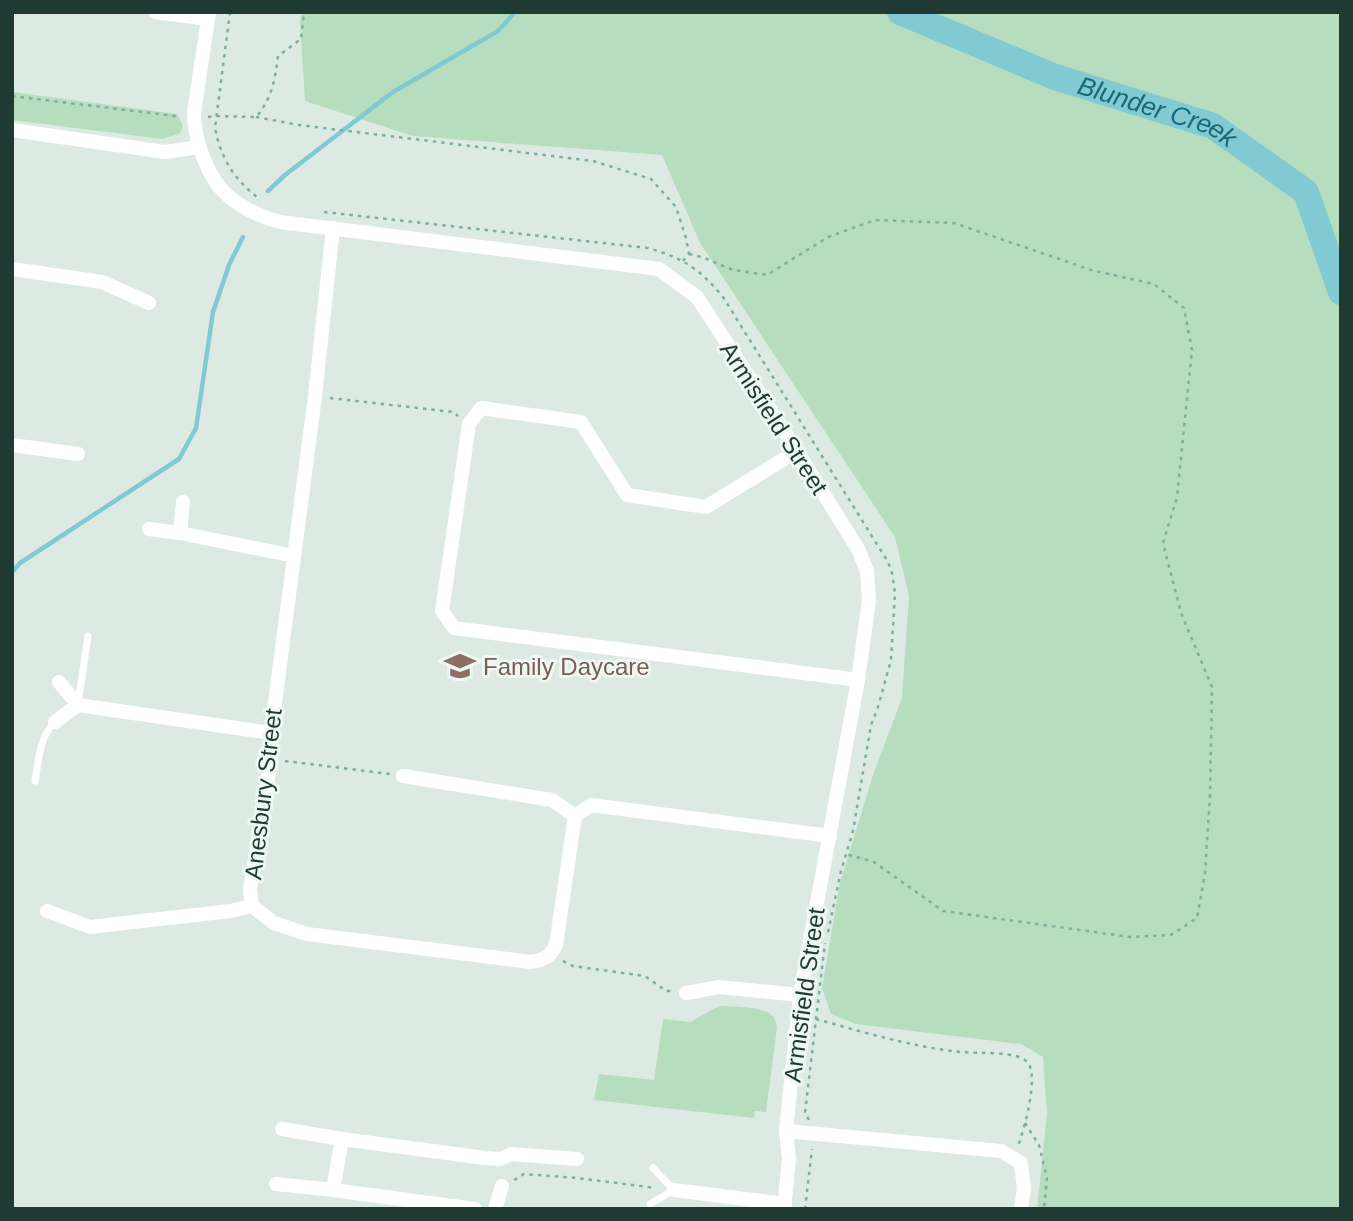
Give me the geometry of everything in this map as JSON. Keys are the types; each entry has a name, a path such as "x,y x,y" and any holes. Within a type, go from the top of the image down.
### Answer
{"street":[{"path":"155,12 209,16"},
{"name":"Armisfield Street","path":"209,16 194,122 199,147 219,186 237,202 264,218 280,222 659,269 697,298 858,549 867,571 869,600 858,680 800,995 786,1131 789,1159 784,1206"},
{"path":"12,130 165,152 199,147"},
{"name":"Anesbury Street","path":"333,228 315,396 271,733 271,759 250,890 252,906 274,923 307,934 531,962 551,955"},
{"path":"12,269 102,282 149,303"},
{"path":"797,451 706,507 627,495 581,422 481,408 469,424 442,611 454,628 858,680"},
{"path":"12,445 78,454"},
{"path":"180,533 183,502"},
{"path":"149,529 294,556"},
{"path":"59,682 78,705 271,733"},
{"path":"55,722 78,705"},
{"path":"404,776 552,800 575,816"},
{"path":"551,955 556,945 575,816 591,806 830,836"},
{"path":"47,911 89,927 230,911 252,906"},
{"path":"686,993 719,987 800,995"},
{"path":"282,1129 485,1158 500,1158 511,1154 577,1160"},
{"path":"786,1131 1001,1151 1021,1163 1024,1189 1021,1209"},
{"path":"333,1190 342,1139"},
{"path":"276,1184 475,1209"},
{"path":"495,1209 502,1186"},
{"path":"674,1190 784,1206"}],"lane":[{"path":"78,705 88,636"},
{"path":"34,781 43,737 55,722"},
{"path":"650,1205 674,1190 653,1168"}],"path":[{"path":"256,117 265,108 274,86 278,56 301,38 304,12"},
{"path":"12,96 175,116 194,122 216,116 256,117 299,125 593,161 651,179 676,207 689,254"},
{"path":"689,254 733,270 767,275 828,237 875,220 954,223 1091,270 1153,284 1184,308 1192,350 1177,497 1163,543 1181,613 1212,687 1210,796 1205,873 1197,918 1171,935 1130,937 943,911 874,862 846,854"},
{"path":"683,261 689,254"},
{"path":"315,396 453,412 469,424"},
{"path":"271,759 404,776"},
{"path":"551,955 573,966 645,976 666,990 686,993"},
{"path":"816,1019 915,1044 961,1052 1018,1056 1028,1063 1033,1075 1025,1122 1013,1158"},
{"path":"1025,1122 1039,1145 1047,1178 1044,1209"},
{"path":"502,1186 524,1174 674,1190"}],"green space":[{"path":"302,12 1341,12 1341,1209 1037,1209 1047,1113 1043,1057 1021,1044 856,1024 831,1014 822,988 840,883 873,775 902,698 909,596 895,537 700,243 662,155 413,136 305,101 300,21"},
{"path":"12,92 177,114 183,126 180,133 163,139 12,120"},
{"path":"719,1006 763,1010 775,1020 777,1027 766,1112 755,1111 754,1118 594,1100 599,1074 654,1080 663,1019 690,1022"}],"waterway":[{"path":"268,191 393,92 498,31 515,12"},
{"name":"Blunder Creek","path":"900,12 1055,77 1213,126 1306,192 1341,292"},
{"path":"12,572 20,563 179,459 196,428 213,312 229,265 243,237"}],"place":[{"name":"Family Daycare","path":"460,666"}]}
